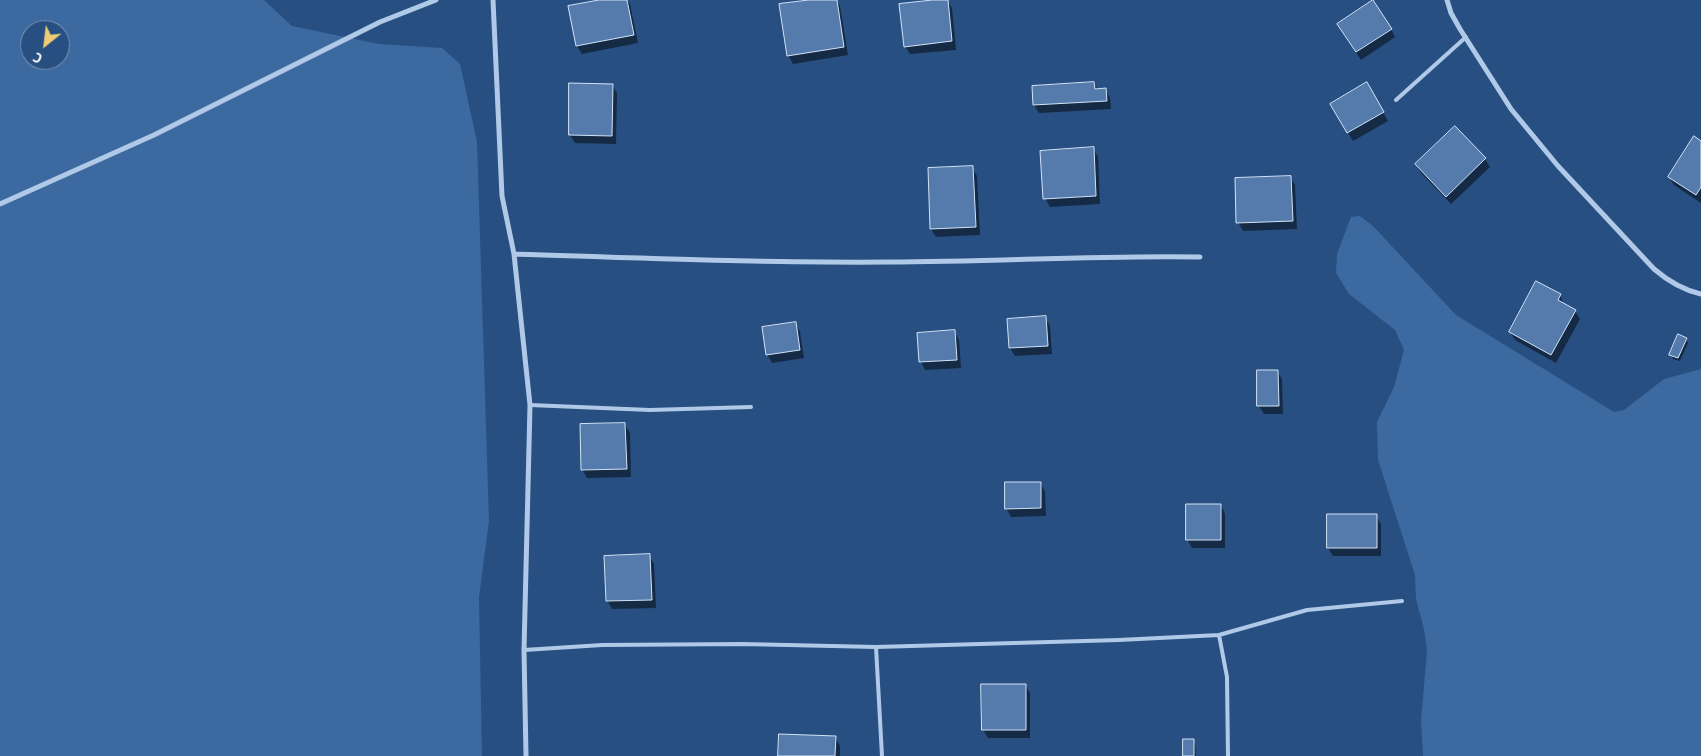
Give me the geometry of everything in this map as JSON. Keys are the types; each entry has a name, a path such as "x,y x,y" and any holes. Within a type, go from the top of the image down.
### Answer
{"street":[{"path":"0,204 154,135 380,22 436,0"},
{"path":"493,0 502,196 514,254 530,405 524,650 526,756"},
{"path":"1447,0 1451,13 1511,109 1558,166 1654,269 1689,292 1701,294"},
{"path":"514,254 726,261 881,262 1200,256"}],"lane":[{"path":"1396,100 1466,37"},
{"path":"530,405 650,410 751,407"},
{"path":"524,650 640,645 742,644 876,647 1119,640 1219,635 1307,610 1402,601"},
{"path":"1219,635 1227,677 1228,756"},
{"path":"876,647 882,756"}],"shaded area":[{"path":"0,0 264,0 292,26 379,44 442,48 460,64 477,142 489,521 479,597 482,756 0,756"},
{"path":"1360,216 1373,226 1456,315 1614,412 1624,410 1664,379 1701,369 1701,756 1423,756 1421,721 1427,650 1424,629 1416,599 1415,575 1378,460 1377,422 1394,387 1404,350 1395,330 1349,294 1336,273 1337,254 1351,217"}],"building":[{"path":"599,0 627,0 634,35 576,46 568,6"},
{"path":"809,0 837,0 844,47 787,56 779,4"},
{"path":"948,0 952,41 904,47 899,4"},
{"path":"1373,0 1392,29 1356,52 1337,24"},
{"path":"1094,82 1095,89 1106,88 1107,101 1033,105 1032,86"},
{"path":"1367,82 1384,112 1347,133 1330,104"},
{"path":"569,83 613,84 612,136 569,135"},
{"path":"1455,126 1486,158 1446,197 1415,164"},
{"path":"1694,136 1701,141 1701,187 1696,195 1668,177"},
{"path":"1094,147 1096,196 1043,199 1040,151"},
{"path":"973,166 976,227 930,229 928,168"},
{"path":"1291,176 1293,221 1236,223 1235,178"},
{"path":"1536,281 1561,294 1558,300 1576,310 1551,355 1509,332"},
{"path":"1046,316 1048,346 1009,348 1007,319"},
{"path":"796,322 800,350 766,355 762,327"},
{"path":"955,330 957,360 919,362 917,333"},
{"path":"1678,334 1687,338 1678,358 1669,355"},
{"path":"1257,370 1278,370 1279,406 1257,406"},
{"path":"625,423 627,469 581,470 580,424"},
{"path":"1005,482 1041,482 1041,508 1005,509"},
{"path":"1186,504 1221,504 1221,540 1186,540"},
{"path":"1327,514 1377,514 1377,548 1327,548"},
{"path":"650,554 652,600 606,601 604,556"},
{"path":"981,684 1026,684 1026,730 982,730"},
{"path":"779,734 836,736 835,756 778,756"},
{"path":"1183,739 1194,739 1194,756 1183,756"}]}
